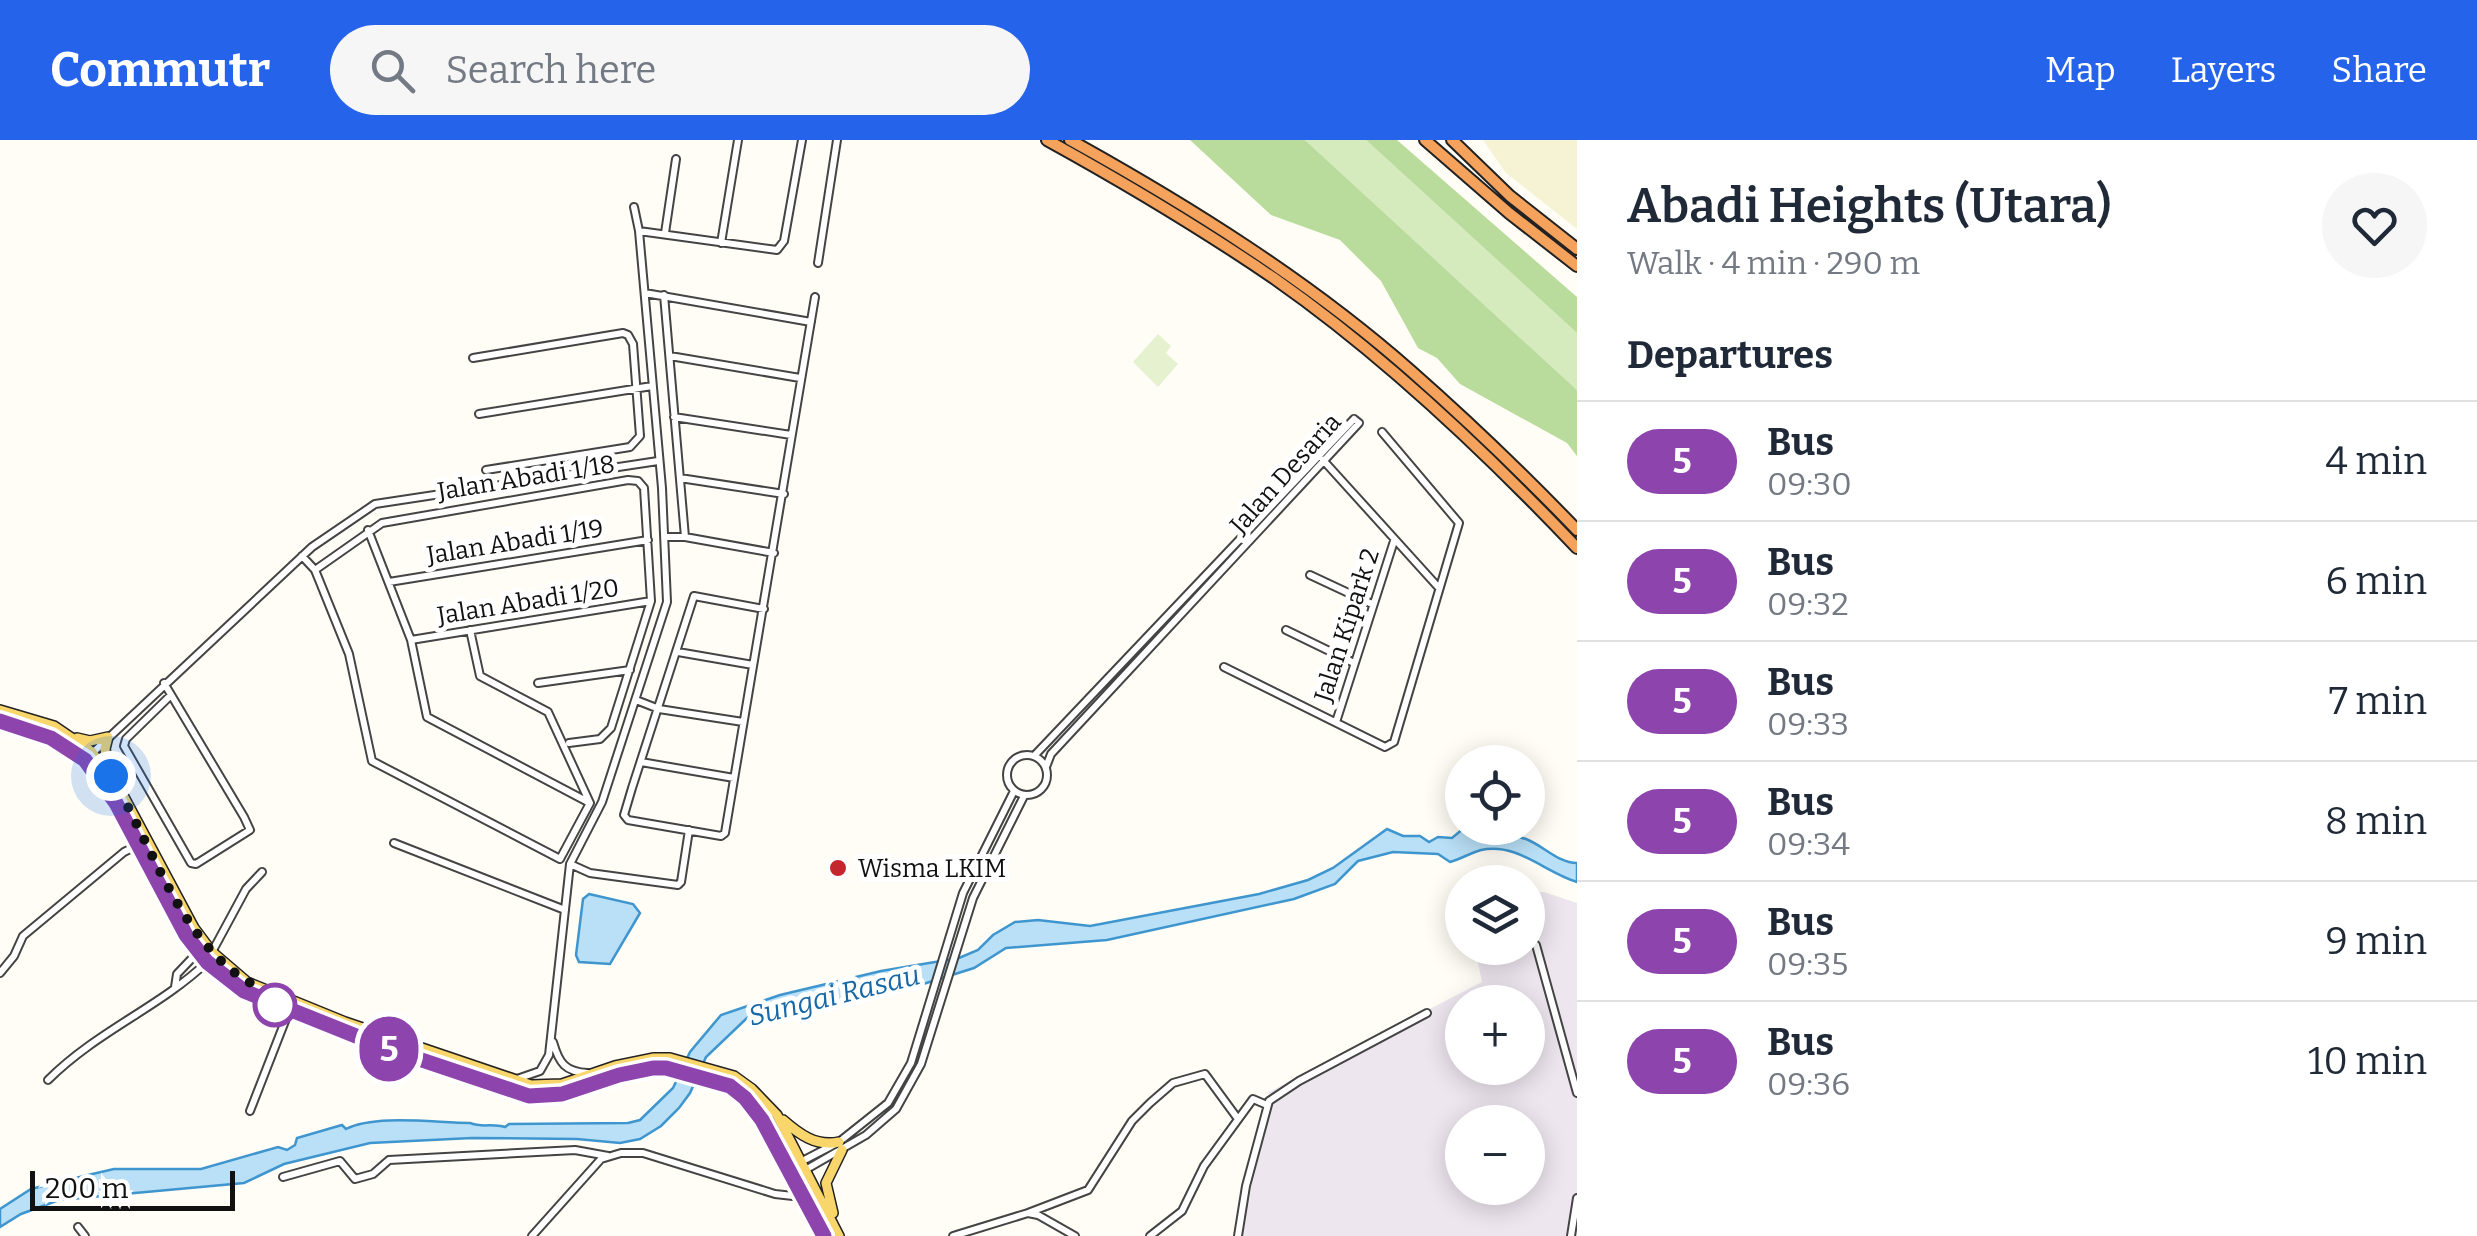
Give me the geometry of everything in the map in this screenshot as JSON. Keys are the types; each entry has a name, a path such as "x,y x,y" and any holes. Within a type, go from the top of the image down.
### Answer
{"highway":[{"path":"1048,140 1122,181 1276,280 1403,380 1526,494 1577,548"},
{"path":"1070,140 1129,172 1297,282 1410,369 1577,530"},
{"path":"1425,140 1577,266"},
{"path":"1452,140 1510,196 1577,249"}],"main road":[{"path":"0,710 90,740 108,736 105,760 111,776 209,957 244,991 398,1052 529,1096 562,1094 668,1063"},
{"path":"0,721 89,756 176,919 198,952 248,982 296,1004 511,1080 562,1084 644,1059 716,1075 752,1089 807,1139 840,1146 826,1182 839,1236"},
{"path":"70,734 111,776"},
{"path":"716,1075 745,1098 762,1120 824,1236"},
{"path":"777,1115 839,1236"}],"street":[{"path":"721,243 738,140"},
{"path":"640,230 774,250 781,247 802,140"},
{"path":"818,263 837,140"},
{"path":"665,234 676,159"},
{"path":"511,1080 540,1072 553,1041 570,864 602,802 668,602 649,293 634,207"},
{"path":"649,293 811,322"},
{"path":"664,295 685,536"},
{"path":"764,608 694,596 624,815 628,820 720,836 725,832 784,494 790,434 815,297"},
{"path":"472,358 622,333 633,344 640,436 630,448 486,470"},
{"path":"670,356 800,378"},
{"path":"480,414 652,386"},
{"path":"674,417 790,434"},
{"name":"Jalan Desaria","path":"788,1174 866,1135 896,1108 921,1064 973,898 1024,796 1042,789 1051,754 1322,459 1354,419 1360,424 1322,459 1034,756 1022,755 1008,767 1008,782 1014,791 963,893 911,1063 888,1103 840,1146"},
{"path":"1224,667 1385,746 1394,742 1459,523 1382,432"},
{"path":"1322,459 1439,588"},
{"path":"89,756 302,556 364,510 386,501 658,461"},
{"path":"680,478 784,494"},
{"name":"Jalan Abadi 1/18","path":"315,570 382,522 633,480 644,488 651,601 606,735 570,742"},
{"path":"368,530 411,640 427,717 590,803"},
{"path":"666,537 685,536 774,553"},
{"name":"Jalan Abadi 1/19","path":"389,582 648,540"},
{"name":"Jalan Kipark 2","path":"1336,722 1394,541"},
{"path":"302,556 315,570 349,654 372,761 560,858 590,803"},
{"path":"1310,574 1372,604"},
{"name":"Jalan Abadi 1/20","path":"411,640 651,601"},
{"path":"470,630 480,676 548,712 590,803"},
{"path":"1286,630 1354,663"},
{"path":"678,652 753,665"},
{"path":"538,683 630,670"},
{"path":"164,683 250,830 193,864 124,746 126,739 171,695"},
{"path":"636,700 659,709 743,722"},
{"path":"1034,756 1046,767"},
{"path":"641,762 734,778"},
{"path":"1014,791 1024,796"},
{"path":"570,864 582,871 674,886 681,882 689,830"},
{"path":"394,843 566,910"},
{"path":"0,972 28,931 136,846"},
{"path":"48,1080 100,1035 175,987 209,957 246,889 262,872"},
{"path":"175,987 177,974 198,952"},
{"path":"1542,965 1577,1093"},
{"path":"250,1112 289,1011"},
{"path":"1238,1236 1267,1105 1272,1098 1427,1013"},
{"path":"553,1041 566,1068 596,1073"},
{"path":"953,1236 1088,1190 1132,1120 1173,1083 1205,1074 1238,1119"},
{"path":"1150,1236 1188,1203 1204,1166 1252,1099 1267,1105"},
{"path":"283,1176 340,1162 355,1179 373,1174 390,1160 575,1150 608,1156 643,1153 775,1194 799,1194 814,1186"},
{"path":"532,1236 594,1165 608,1156"},
{"path":"1570,1236 1577,1198"},
{"path":"1028,1213 1075,1236"},
{"path":"78,1227 86,1236"}],"shaded area":[{"path":"1483,140 1577,140 1577,229 1506,173"},
{"path":"1545,892 1577,903 1577,1236 1242,1236 1269,1092 1445,1001 1445,1085 1545,1085 1545,985 1476,985 1482,982 1478,965 1545,965"}],"green space":[{"path":"1190,140 1305,140 1577,390 1577,456 1567,443 1460,384 1437,358 1418,348 1381,281 1340,240 1271,215"},
{"path":"1305,140 1366,140 1577,333 1577,390"},
{"path":"1366,140 1397,140 1577,297 1577,333"},
{"path":"1158,334 1171,346 1166,353 1178,364 1158,387 1133,362"}],"water":[{"name":"Sungai Rasau","path":"1387,829 1403,836 1420,836 1429,842 1445,838 1445,845 1537,845 1577,863 1577,882 1507,850 1481,850 1450,862 1438,854 1393,852 1358,861 1335,884 1294,899 1107,940 1006,948 974,968 917,986 747,1018 706,1057 679,1108 640,1139 620,1143 472,1138 370,1143 284,1164 244,1183 59,1200 21,1214 0,1227 0,1209 31,1189 114,1169 201,1169 278,1147 287,1150 297,1138 342,1125 346,1129 359,1124 407,1120 505,1127 640,1120 673,1088 690,1052 721,1015 780,995 881,971 959,958 978,950 1015,922 1038,920 1090,926 1259,894 1308,880 1333,868"},
{"path":"589,894 633,904 640,913 610,964 579,962 576,955 583,899"}],"bus line":[{"name":"5","path":"0,721 51,738 85,760 116,803 186,935 207,962 244,991 386,1048 529,1096 562,1094 653,1068 730,1086 762,1120 824,1236"}],"place":[{"name":"Wisma LKIM","path":"838,868"}],"route":[{"path":"111,776 194,928 228,968 284,998 275,1005"}]}
